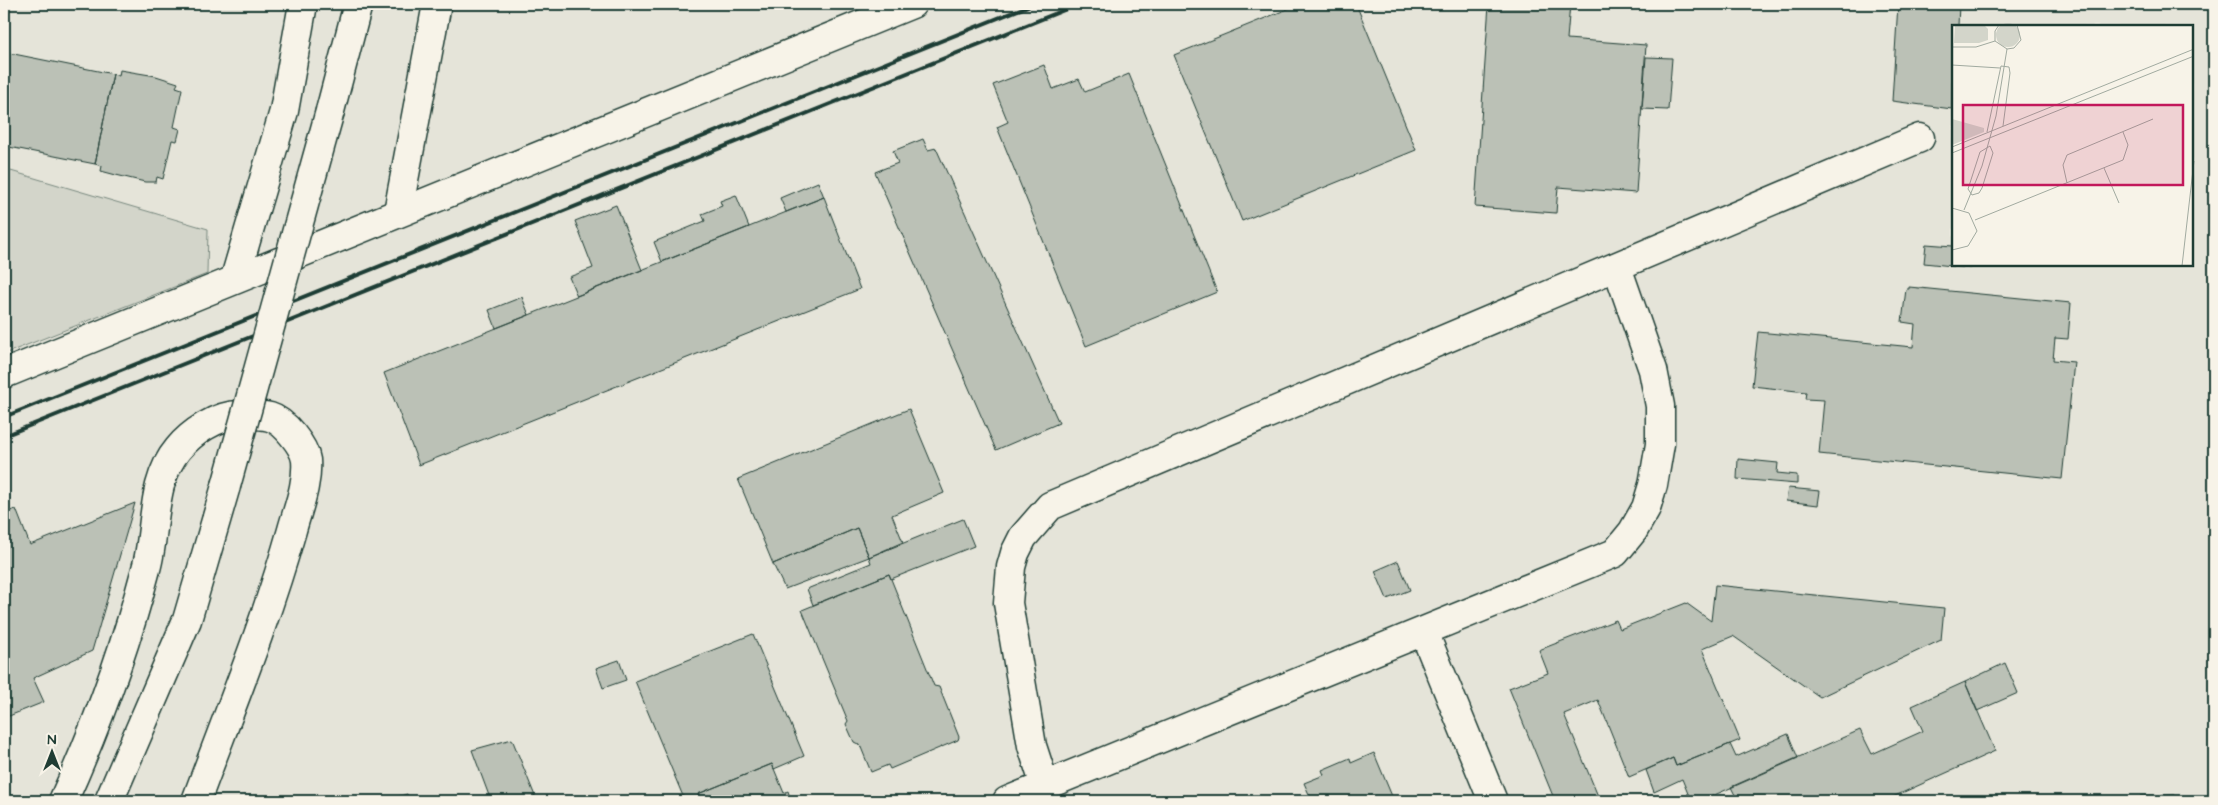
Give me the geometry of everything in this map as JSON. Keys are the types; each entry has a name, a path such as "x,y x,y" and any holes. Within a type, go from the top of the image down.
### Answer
{"street":[{"path":"235,278 284,111 303,4"},
{"path":"110,801 187,620 226,486 358,4"},
{"path":"398,212 436,4"},
{"path":"4,374 235,278 912,4"},
{"path":"1045,786 1032,746 1008,603 1011,568 1015,553 1023,536 1050,506 1920,138"},
{"path":"1007,801 1615,553 1633,531 1646,508 1653,485 1660,444 1660,406 1654,370 1616,267"},
{"path":"63,801 80,764 120,662 147,566 154,519 164,474 177,450 202,427 234,415 272,417 294,435 306,459 304,488 284,558 196,801"},
{"path":"1424,632 1493,801"}],"shaded area":[{"path":"4,4 2214,4 2214,801 4,801"},
{"path":"4,169 208,229 207,274 4,354"}],"building":[{"path":"1300,4 1356,4 1416,150 1242,221 1174,55"},
{"path":"1489,4 1570,4 1567,39 1646,45 1636,193 1558,187 1556,213 1475,207"},
{"path":"1898,4 1959,4 1958,25 1952,25 1952,109 1892,101"},
{"path":"4,52 113,74 95,164 4,146"},
{"path":"1646,57 1672,58 1668,110 1642,109"},
{"path":"1044,65 1053,89 1079,79 1085,92 1129,74 1217,292 1086,346 997,127 1008,122 993,85"},
{"path":"120,70 156,76 178,83 176,87 182,89 174,127 180,129 177,141 172,140 163,179 157,177 156,182 145,182 101,171 102,166 95,164 113,74 119,76"},
{"path":"923,139 928,150 936,148 1059,423 996,450 875,172 898,163 893,151"},
{"path":"818,182 824,197 786,212 780,198"},
{"path":"736,195 749,227 662,262 654,242 705,221 702,214 722,206 720,201"},
{"path":"824,197 860,289 419,465 384,373"},
{"path":"616,205 642,270 577,296 569,277 593,268 575,221"},
{"path":"1926,244 1952,246 1952,266 1924,263"},
{"path":"1952,266 1971,266 1971,268"},
{"path":"1909,287 2071,303 2068,339 2055,338 2053,360 2074,362 2062,479 1819,454 1824,400 1805,399 1806,392 1752,386 1758,332 1913,347 1915,324 1902,322 1906,289 1909,289"},
{"path":"522,297 529,315 496,328 489,310"},
{"path":"909,409 944,493 892,515 903,542 869,557 857,528 773,564 738,479"},
{"path":"1738,459 1778,463 1777,473 1797,475 1797,484 1737,479"},
{"path":"1788,488 1820,491 1818,505 1786,501"},
{"path":"135,503 92,651 33,678 44,702 4,718 4,513 16,509 30,545"},
{"path":"963,519 974,546 891,579 889,574 813,605 807,589 871,563 869,557"},
{"path":"857,528 869,557 785,589 773,564"},
{"path":"1398,561 1410,590 1387,599 1375,571"},
{"path":"889,574 934,686 939,687 959,737 958,740 890,769 888,765 871,772 860,745 854,742 846,724 848,721 802,610"},
{"path":"1715,585 1944,608 1941,640 1820,697 1733,636 1702,649 1740,740 1676,766 1673,758 1629,777 1598,700 1564,714 1600,801 1555,801 1509,688 1548,673 1539,650 1616,620 1620,629 1686,603 1711,621"},
{"path":"753,634 804,756 774,769 772,764 698,794 700,797 685,801 635,681"},
{"path":"619,660 626,680 603,688 596,668"},
{"path":"2005,663 2018,693 1977,711 1965,682"},
{"path":"1965,682 1995,751 1884,801 1738,801 1731,787 1860,730 1872,754 1923,731 1912,706"},
{"path":"1788,734 1798,758 1701,801 1691,801 1682,779 1654,792 1646,770 1673,758 1676,766 1730,744 1736,757"},
{"path":"512,739 537,801 491,801 472,750"},
{"path":"1374,753 1394,801 1312,801 1304,783 1324,775 1322,770 1350,758 1351,763"},
{"path":"772,764 784,793 788,791 791,801 701,801 698,794"},
{"path":"407,794 410,801 384,801"},
{"path":"2175,795 2176,797 2214,795 2214,801 2141,801 2141,796"}],"railway":[{"path":"4,417 1033,4"},
{"path":"4,436 1079,4"}]}
